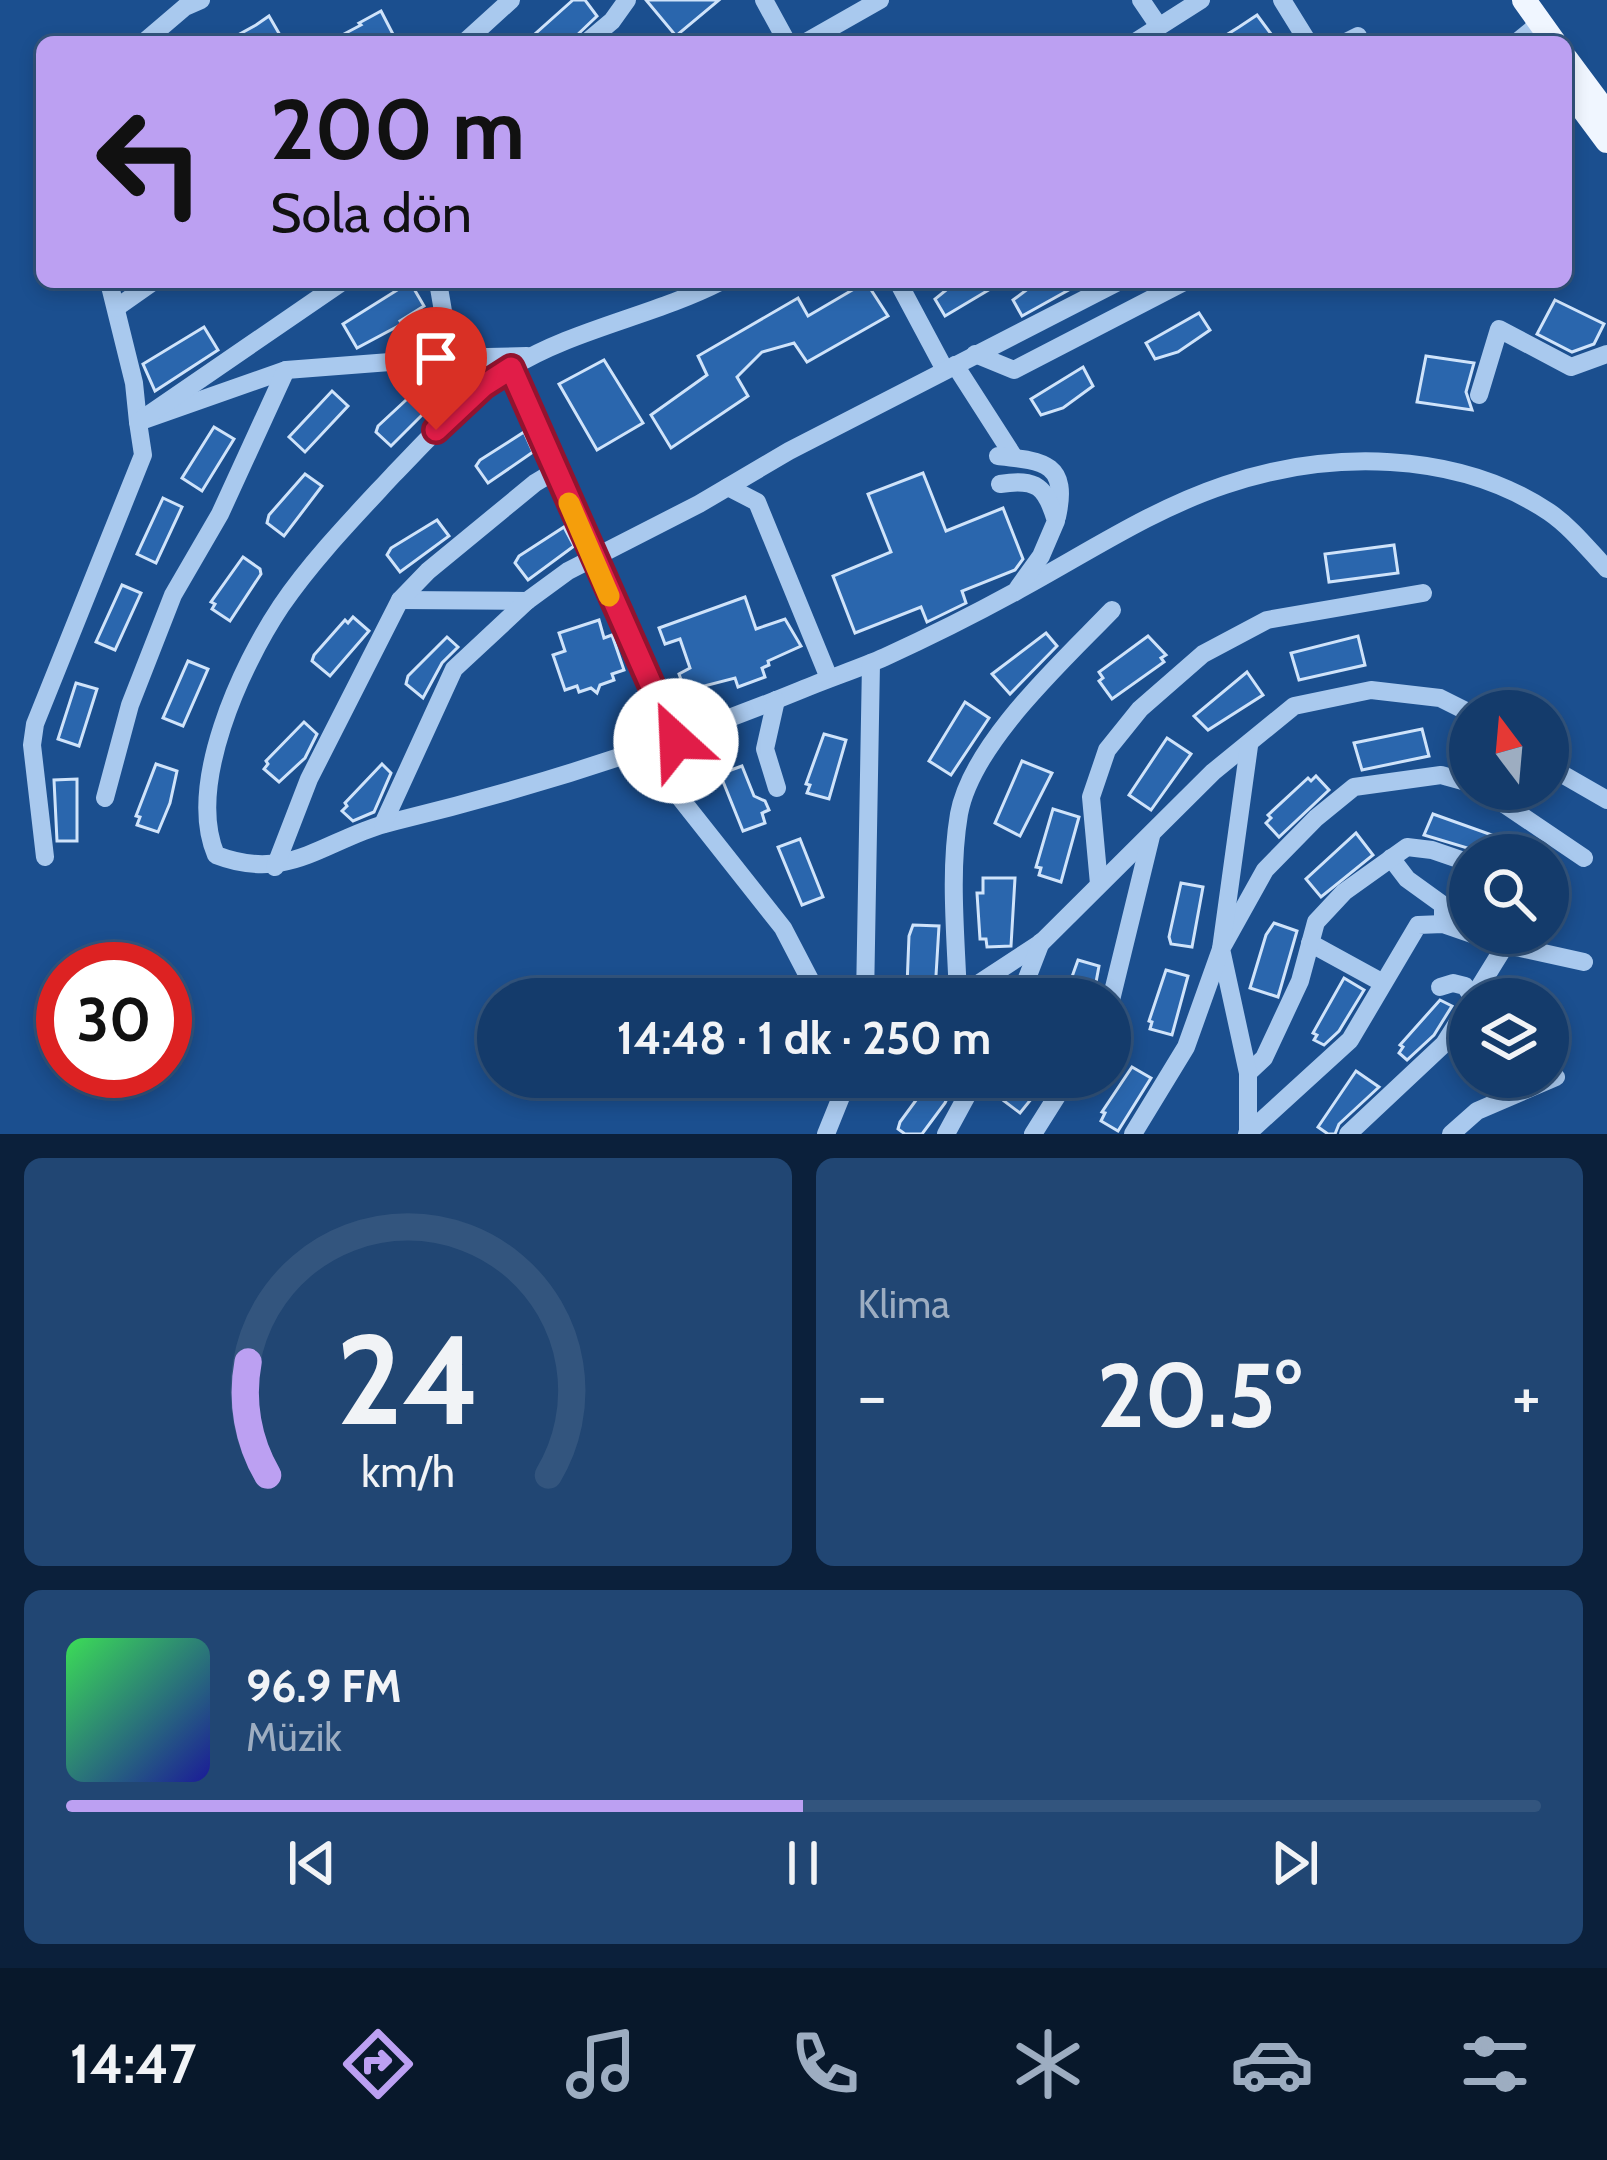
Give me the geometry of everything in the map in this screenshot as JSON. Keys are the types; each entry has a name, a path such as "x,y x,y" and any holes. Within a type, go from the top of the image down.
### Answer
{"main road":[{"path":"1504,0 1533,36"},
{"path":"1524,0 1534,36"},
{"path":"1572,67 1607,114"},
{"path":"1572,94 1607,141"}],"street":[{"path":"151,36 201,0"},
{"path":"471,36 511,0"},
{"path":"594,36 627,0"},
{"path":"764,0 784,36"},
{"path":"817,36 880,0"},
{"path":"1142,0 1145,36 1201,0"},
{"path":"1282,0 1304,36"},
{"path":"45,857 32,745 35,724 143,455 134,382 111,288"},
{"path":"116,308 144,288"},
{"path":"138,422 333,288"},
{"path":"439,288 451,358"},
{"path":"705,288 532,356 483,386 436,430 310,568 280,608 250,665 218,743 208,782 207,833 216,855 242,865 275,867 383,824 489,798 676,741 871,662 1015,592 1176,505 1227,484 1306,466 1400,463 1446,469 1487,482 1552,514 1607,569"},
{"path":"906,288 1006,457 1043,462 1058,475 1062,495 1056,521 1041,556 1015,592"},
{"path":"383,824 454,669 526,602 592,559 1106,288"},
{"path":"975,354 1014,370 1172,288"},
{"path":"1479,394 1499,329 1571,367 1607,354"},
{"path":"138,422 286,370 532,356"},
{"path":"511,368 676,741"},
{"path":"105,798 130,705 172,596 220,514 286,370"},
{"path":"275,867 309,779 400,600 446,556 555,471"},
{"path":"1000,484 1022,481 1036,485 1050,500 1056,521"},
{"path":"728,487 757,502 829,678"},
{"path":"1100,884 1090,797 1107,750 1140,709 1203,654 1267,620 1423,592"},
{"path":"400,600 526,602"},
{"path":"956,978 959,810 981,761 1031,693 1112,610"},
{"path":"866,978 871,662"},
{"path":"987,978 1042,942 1213,772 1294,706 1371,691 1449,702"},
{"path":"776,700 766,749 777,788"},
{"path":"1248,1133 1248,1073 1222,949 1250,746"},
{"path":"643,751 783,928 809,978"},
{"path":"1133,1134 1186,1047 1222,949 1265,871 1354,787 1449,777"},
{"path":"1569,778 1607,800"},
{"path":"1513,810 1583,858"},
{"path":"1116,978 1150,836"},
{"path":"1248,1073 1264,1058 1300,981 1316,922 1344,892 1407,847 1449,856"},
{"path":"1391,858 1406,879 1442,905 1443,924"},
{"path":"1248,1133 1350,1040 1418,925 1449,926"},
{"path":"1027,978 1042,942"},
{"path":"1310,943 1384,983"},
{"path":"1549,954 1584,962"},
{"path":"1440,987 1449,984"},
{"path":"1348,1134 1449,1036"},
{"path":"826,1134 839,1098"},
{"path":"946,1134 966,1098"},
{"path":"1033,1134 1056,1098"},
{"path":"1451,1134 1478,1111 1508,1098"}],"building":[{"path":"573,0 585,0 597,16 576,36 533,36"},
{"path":"646,0 719,0 676,36"},
{"path":"381,11 394,36 340,36"},
{"path":"1257,15 1273,36 1225,36"},
{"path":"269,16 281,36 236,36"},
{"path":"400,288 414,288 424,306 357,348 343,324"},
{"path":"856,288 870,288 888,316 807,362 794,343 762,352 737,377 748,396 671,448 651,415 707,375 698,356 798,298 808,316"},
{"path":"949,288 992,288 945,316 935,299"},
{"path":"1029,288 1072,288 1022,316 1013,300"},
{"path":"1555,300 1604,324 1594,344 1572,352 1537,334"},
{"path":"1199,313 1210,330 1178,352 1155,359 1146,343"},
{"path":"204,327 218,350 155,391 143,364"},
{"path":"1426,356 1474,363 1466,392 1472,410 1417,402"},
{"path":"604,360 643,423 597,450 559,384"},
{"path":"1083,367 1093,386 1063,408 1041,415 1031,399"},
{"path":"419,388 434,403 391,446 376,432 378,426"},
{"path":"332,391 348,406 305,452 289,437"},
{"path":"214,427 234,439 202,491 182,478"},
{"path":"524,432 533,452 488,483 476,466 480,460"},
{"path":"923,473 946,531 1003,508 1023,559 1015,570 962,591 966,603 927,622 921,607 855,633 833,576 891,552 868,494"},
{"path":"305,474 322,486 284,536 267,523 269,515"},
{"path":"163,498 182,507 156,563 137,554"},
{"path":"437,520 449,536 400,572 387,555 391,548"},
{"path":"564,527 574,546 528,580 515,563 519,556"},
{"path":"1394,545 1398,573 1329,582 1325,554"},
{"path":"243,557 261,574 230,621 212,609 215,604 211,602"},
{"path":"122,585 141,593 115,650 96,642"},
{"path":"745,597 756,629 785,619 801,646 768,661 762,668 765,677 738,687 735,678 685,691 679,674 690,668 680,639 665,644 659,628"},
{"path":"353,617 369,631 330,676 312,661 314,655"},
{"path":"599,620 604,638 612,635 624,670 612,674 614,680 600,685 597,693 591,688 579,692 577,686 565,690 553,655 565,651 559,633"},
{"path":"1046,633 1057,646 1010,694 992,674"},
{"path":"1148,636 1166,655 1161,658 1164,662 1112,699 1099,681 1103,678 1099,672"},
{"path":"1358,636 1365,665 1299,680 1291,653"},
{"path":"447,637 458,647 442,663 423,698 406,684 408,676"},
{"path":"188,661 208,669 183,726 163,718"},
{"path":"1247,672 1263,695 1208,730 1194,716"},
{"path":"76,683 97,689 79,746 58,739"},
{"path":"965,702 989,718 951,775 929,761"},
{"path":"304,722 317,734 305,758 279,782 264,769 266,761"},
{"path":"1422,729 1429,756 1362,770 1354,743"},
{"path":"824,734 846,740 829,799 807,793 810,785 806,784"},
{"path":"1167,738 1191,754 1151,810 1129,795"},
{"path":"1022,761 1052,773 1020,836 995,823"},
{"path":"156,764 177,771 158,832 137,825 140,817 136,816"},
{"path":"382,764 391,773 374,812 353,821 342,811 345,803"},
{"path":"742,766 754,796 765,801 769,810 762,813 765,823 743,831 720,774"},
{"path":"1316,776 1329,790 1279,837 1266,823 1271,818 1268,815"},
{"path":"77,779 77,841 57,841 54,780"},
{"path":"1053,809 1079,817 1061,882 1039,875 1041,868 1036,867"},
{"path":"1433,814 1489,834 1449,834 1449,842 1424,835"},
{"path":"1356,833 1373,855 1321,897 1306,879"},
{"path":"800,839 823,897 802,905 778,847"},
{"path":"983,878 1015,878 1011,946 987,947 986,939 980,939 977,893 983,893"},
{"path":"1181,883 1203,887 1192,947 1171,944 1169,937"},
{"path":"1274,923 1297,931 1278,997 1250,988"},
{"path":"913,925 939,926 936,978 907,978"},
{"path":"1078,960 1099,966 1097,978 1072,978"},
{"path":"1166,970 1188,976 1172,1035 1150,1029 1149,1021"},
{"path":"1344,978 1364,990 1339,1031 1324,1045 1314,1040 1317,1035 1313,1033"},
{"path":"1440,1000 1449,1004 1434,1035 1407,1060 1399,1053 1400,1045"},
{"path":"1131,1068 1151,1078 1118,1131 1101,1121 1102,1112 1111,1098 1131,1098"},
{"path":"1356,1071 1379,1087 1339,1124 1335,1134 1328,1134 1318,1127"},
{"path":"918,1098 947,1098 922,1134 905,1134 898,1129"},
{"path":"1006,1098 1032,1098 1020,1113"}],"slow traffic":[{"path":"569,503 609,596"}],"route":[{"path":"436,430 483,386 511,368 676,741"}]}
